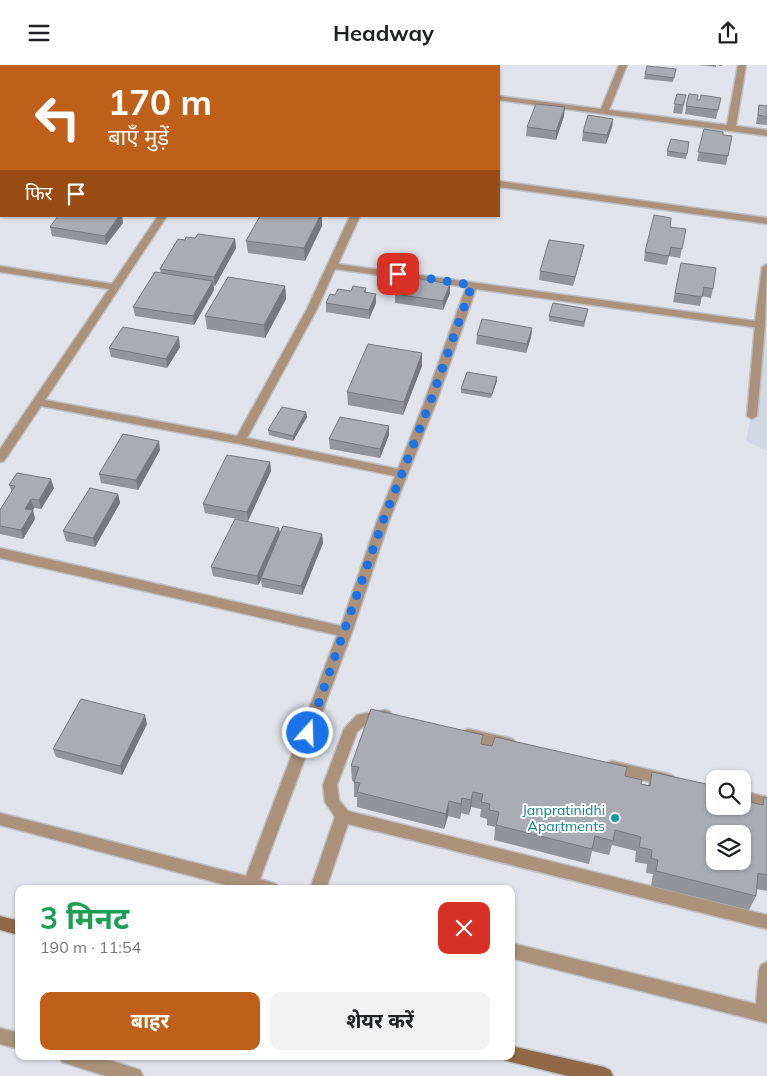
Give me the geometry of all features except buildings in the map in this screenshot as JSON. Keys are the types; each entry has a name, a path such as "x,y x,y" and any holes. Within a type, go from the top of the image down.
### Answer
{"main road":[{"path":"0,923 15,928"},
{"path":"515,1055 604,1076"}],"street":[{"path":"604,111 623,65"},
{"path":"732,128 742,65"},
{"path":"500,98 767,133"},
{"path":"500,184 767,221"},
{"path":"0,458 162,217"},
{"path":"240,440 333,266 355,217"},
{"path":"333,266 760,325 767,267"},
{"path":"0,269 115,287"},
{"path":"250,885 345,632 383,521 430,403 472,285"},
{"path":"37,403 240,440 402,474"},
{"path":"0,553 345,632"},
{"path":"403,720 384,715 362,719 351,729 330,785 332,802 343,817 767,922"},
{"path":"452,731 520,747"},
{"path":"598,764 686,784"},
{"path":"751,799 767,803"},
{"path":"319,885 343,817"},
{"path":"0,819 246,885"},
{"path":"515,951 766,1015 767,969"},
{"path":"0,1036 15,1040"},
{"path":"81,1060 134,1076"}],"lane":[{"path":"752,416 760,325"}],"shaded area":[{"path":"767,331 767,451 746,441"}],"place":[{"name":"Janpratinidhi Apartments","path":"615,818"}],"route":[{"path":"308,733 351,616 383,521 430,403 472,285 398,274"}]}
